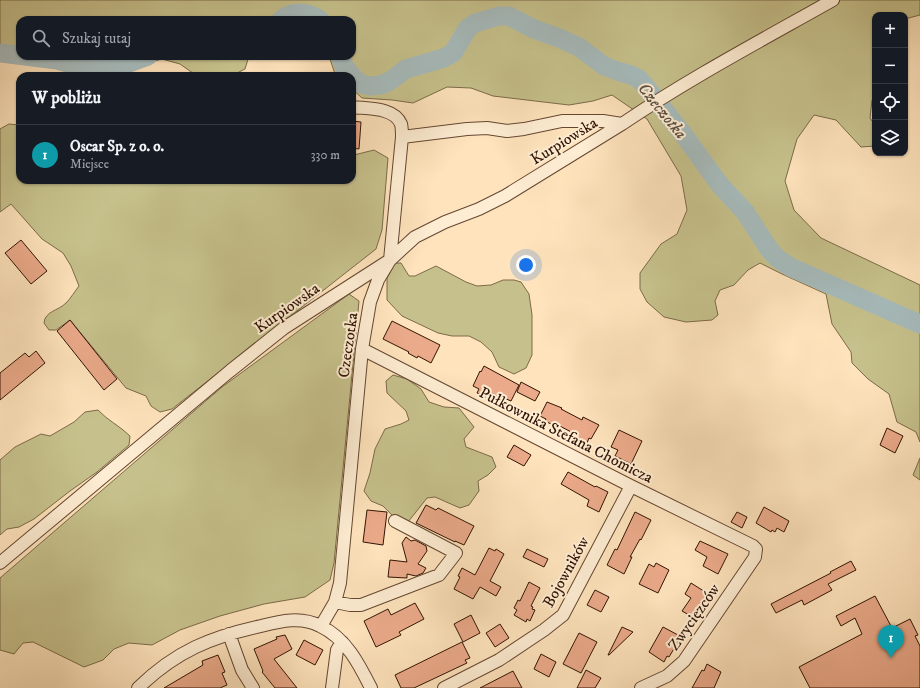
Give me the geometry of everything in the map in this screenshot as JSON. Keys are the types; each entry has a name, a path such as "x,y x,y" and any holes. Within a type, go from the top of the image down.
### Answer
{"street":[{"name":"Kurpiowska","path":"0,562 284,328 390,260 415,237 445,222 479,209 505,196 709,69 833,0"},
{"name":"Czeczotka","path":"321,626 335,602 340,583 362,349 370,302 378,280 390,260 402,137 401,125 391,113 384,110 356,107"},
{"path":"402,137 467,128 486,128 507,131 562,121 603,121 622,124"},
{"name":"Pułkownika Stefana Chomicza","path":"362,349 631,486 753,546 756,549"},
{"name":"Bojowników","path":"444,688 499,660 563,616 631,486"},
{"path":"335,602 350,605 361,605 440,576 456,553 395,521"},
{"name":"Zwycięzców","path":"642,688 667,676 684,661 755,557 756,549"},
{"path":"138,688 158,669 176,657 203,643 229,634 292,620 305,621 321,626 342,642 357,661 371,688"},
{"path":"229,634 242,670 253,688"},
{"path":"332,688 337,650 342,642"}],"shaded area":[{"path":"0,0 920,0 920,15 908,18 908,12 872,12 872,100 870,118 872,121 872,146 861,147 836,120 814,115 797,139 785,181 794,210 821,238 920,285 920,442 916,432 897,422 889,394 868,379 852,363 851,352 832,324 826,294 760,263 748,270 734,285 720,290 715,301 718,315 712,320 686,322 664,317 647,302 640,289 640,273 661,244 677,234 687,210 681,176 647,119 612,95 593,101 569,105 493,96 471,88 447,87 413,103 362,98 356,93 356,72 334,72 330,60 356,60 356,16 16,16 16,60 0,58"},
{"path":"17,60 158,60 112,72 75,72"},
{"path":"166,60 248,60 245,69 239,72 191,72 180,64"},
{"path":"9,124 16,125 16,184 356,184 356,154 374,150 388,158 382,230 376,249 172,409 160,412 151,406 146,396 126,388 70,320 56,330 49,330 44,323 47,316 63,306 79,286 71,266 63,253 42,239 11,204 0,212 0,129"},
{"path":"395,263 401,263 409,276 415,276 436,266 466,282 477,286 491,285 503,280 514,280 521,282 529,294 532,315 532,355 526,368 514,374 499,367 492,352 481,342 469,336 452,336 438,333 402,316 387,300 387,278"},
{"path":"349,294 359,301 334,563 330,580 305,597 264,604 220,616 180,630 152,645 129,643 114,649 103,660 84,667 33,642 23,643 14,654 0,650 0,578 222,387"},
{"path":"393,375 407,379 421,389 429,402 444,407 459,408 474,427 464,439 466,447 492,457 496,467 488,475 478,481 479,491 469,505 460,508 435,497 427,498 408,522 399,522 383,506 371,501 364,491 370,473 375,449 385,429 409,420 406,411 387,393 386,381"},
{"path":"98,410 130,436 129,445 97,472 34,519 19,527 7,529 0,535 0,460 15,447 41,434 50,436 74,422 85,412"},
{"path":"920,458 920,480 913,475"}],"building":[{"path":"356,121 361,122 359,149 356,149"},
{"path":"21,240 47,271 31,284 5,253"},
{"path":"70,320 117,379 104,390 57,331"},
{"path":"392,321 440,345 431,363 418,356 417,358 408,353 409,352 383,339"},
{"path":"36,351 45,363 0,400 0,373 25,353 29,357"},
{"path":"484,366 519,385 511,401 489,392 486,397 477,393 479,389 473,386"},
{"path":"521,382 540,392 535,401 517,392"},
{"path":"547,402 562,408 561,409 582,420 583,417 599,425 591,439 589,438 587,443 574,436 575,434 554,423 553,425 545,421 546,419 540,416"},
{"path":"887,428 903,436 895,453 880,445"},
{"path":"619,430 642,441 631,464 615,456 618,450 611,447"},
{"path":"514,445 531,455 524,466 507,457"},
{"path":"568,472 595,487 596,486 608,492 599,512 587,506 589,500 561,484"},
{"path":"426,505 436,510 438,508 474,526 464,545 416,523"},
{"path":"764,507 789,521 784,532 777,528 775,532 772,530 771,532 756,523"},
{"path":"367,510 387,512 383,545 363,542"},
{"path":"635,512 651,520 630,557 632,557 624,574 607,565 615,549 617,550"},
{"path":"737,512 747,517 742,528 731,522"},
{"path":"406,537 411,541 415,540 426,546 427,551 418,564 426,568 423,573 416,576 407,574 407,578 388,577 390,560 407,562 402,543"},
{"path":"700,541 728,554 718,574 703,566 707,557 695,550"},
{"path":"489,548 495,551 496,549 504,554 490,581 501,587 496,596 480,587 473,599 454,589 460,577 458,576 462,568 475,575"},
{"path":"527,549 548,559 544,567 523,557"},
{"path":"851,561 856,570 828,584 832,590 804,605 802,600 776,613 771,604"},
{"path":"656,563 669,570 658,593 639,584 649,564 654,567"},
{"path":"529,582 540,588 531,606 533,607 532,609 535,610 530,621 527,619 526,622 514,615 517,610 514,608 518,600 520,601"},
{"path":"691,583 710,595 696,619 682,611 691,598 685,594"},
{"path":"595,590 609,597 601,612 587,605"},
{"path":"875,596 892,628 910,619 918,635 915,636 920,646 920,688 810,688 799,667 862,634 855,618 841,626 836,616"},
{"path":"415,603 424,619 399,632 401,635 376,647 364,621 388,609 391,615"},
{"path":"471,615 480,633 463,642 454,624"},
{"path":"500,624 509,638 495,647 486,633"},
{"path":"622,627 633,632 608,655"},
{"path":"663,627 678,635 676,640 678,642 669,657 667,656 664,662 649,652"},
{"path":"579,633 597,642 581,673 563,664"},
{"path":"285,635 292,649 274,659 297,688 275,688 262,672 263,671 254,649 277,639 276,637"},
{"path":"304,640 323,650 315,665 296,655"},
{"path":"462,642 470,658 465,660 467,663 414,688 401,688 395,675"},
{"path":"541,654 556,662 549,677 534,669"},
{"path":"218,655 225,672 222,673 227,685 220,688 164,688 203,665 202,661"},
{"path":"707,664 721,672 714,688 692,688 702,670 704,671"},
{"path":"586,670 601,678 595,688 577,688"},
{"path":"513,671 522,688 480,688"}],"waterway":[{"name":"Czeczotka","path":"288,16 295,13 314,16"},
{"name":"Czeczotka","path":"356,80 361,84 370,86 381,85 390,81 406,69 444,58 453,53 468,28 475,23 499,16 509,16 534,29 579,47 604,66 639,79 683,134 720,185 745,212 769,249 777,258 790,267 920,324"},
{"name":"Czeczotka","path":"0,53 16,55"},
{"name":"Czeczotka","path":"57,60 86,68 105,69 137,60"},
{"name":"Czeczotka","path":"342,60 349,72"}],"place":[{"name":"Oscar Sp. z o. o.","path":"891,658"}]}
